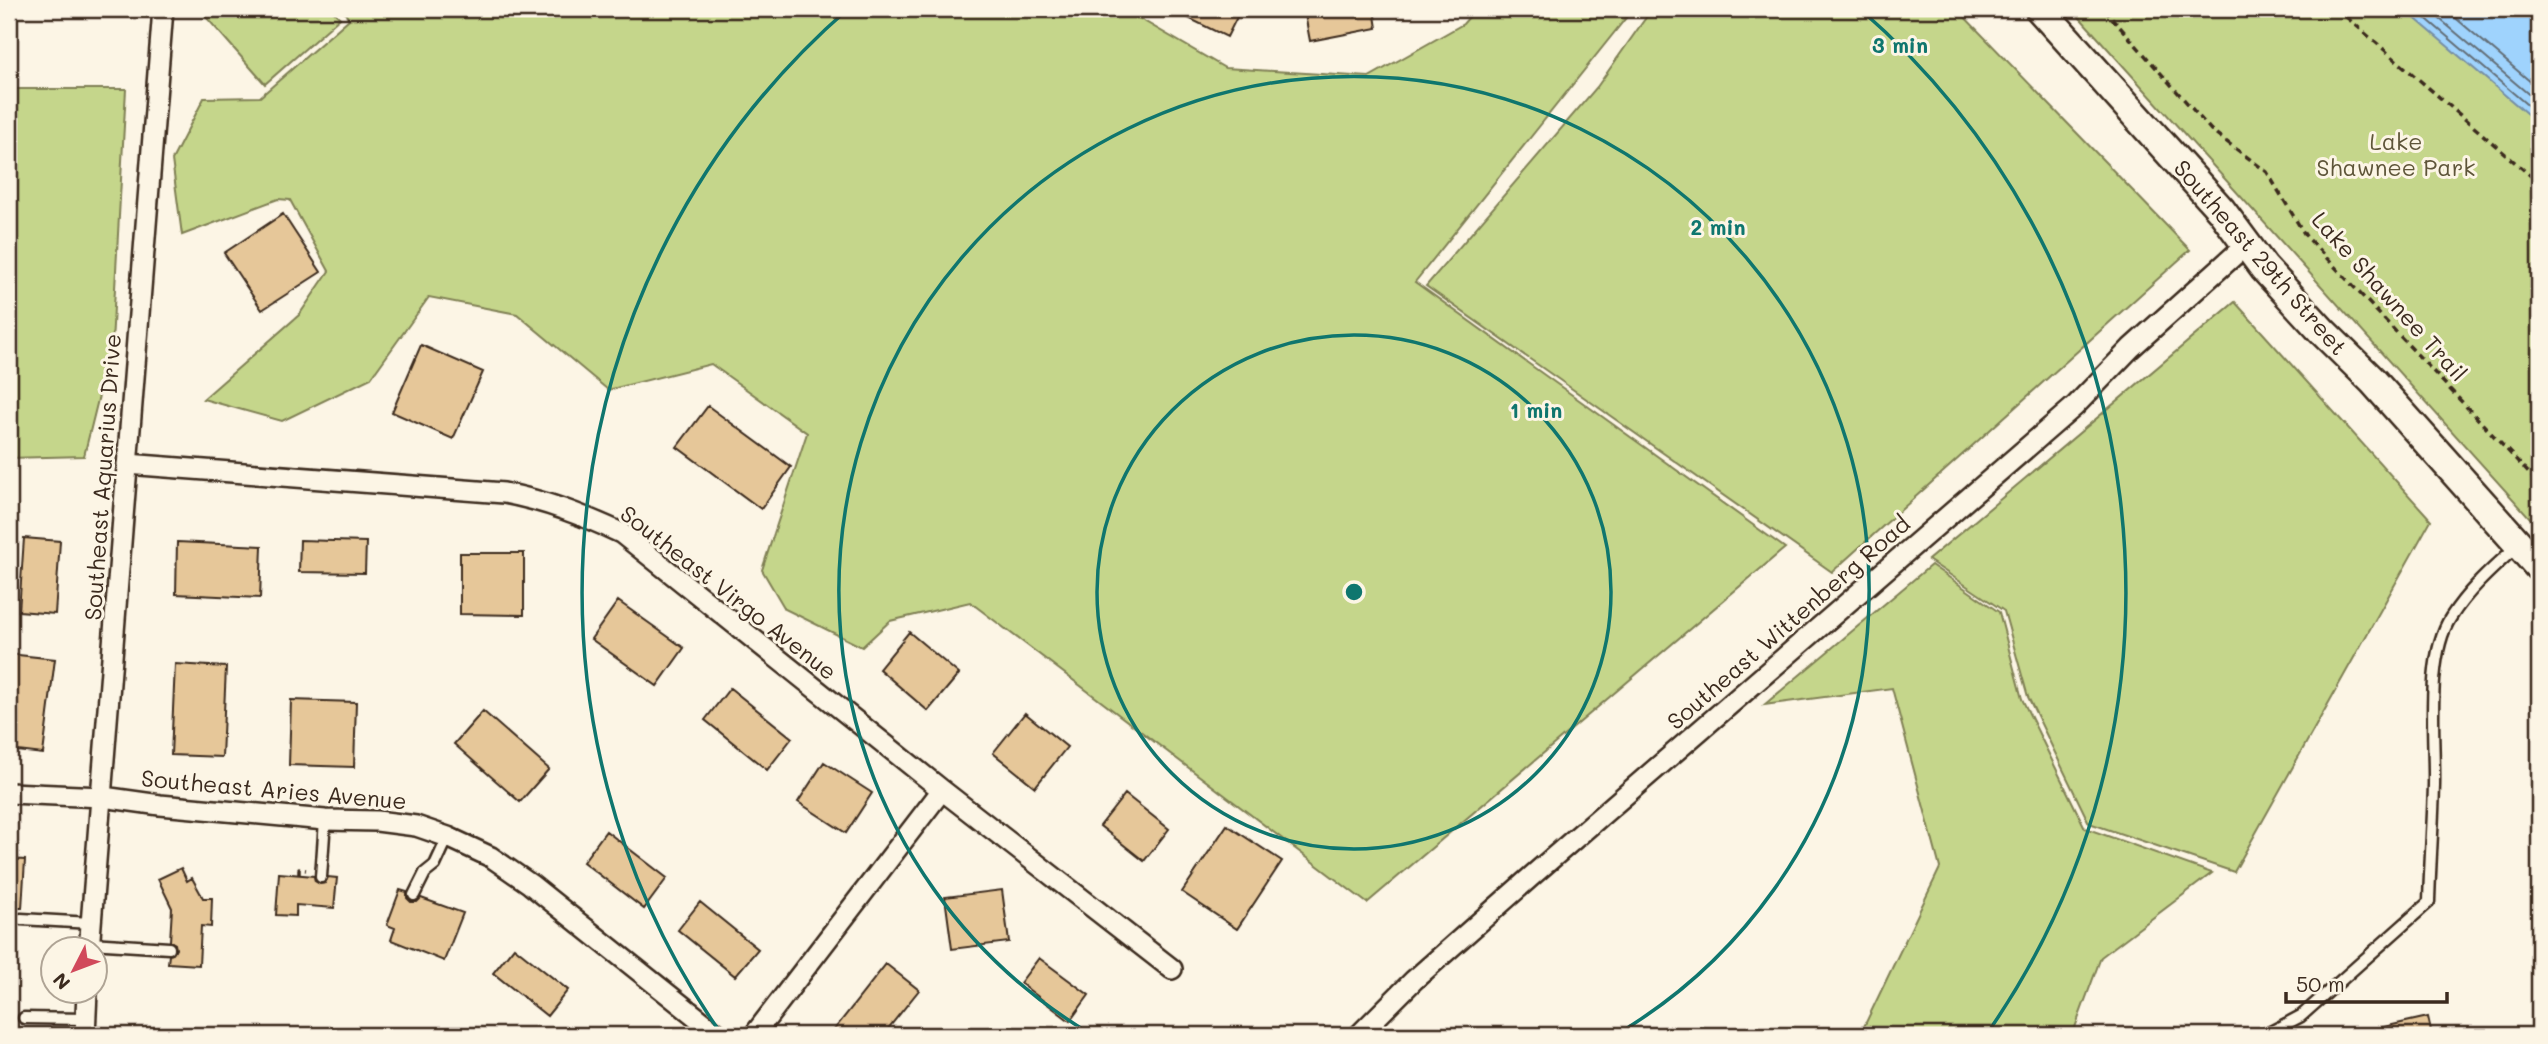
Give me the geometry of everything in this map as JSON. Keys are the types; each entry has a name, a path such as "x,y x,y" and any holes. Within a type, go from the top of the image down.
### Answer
{"main road":[{"name":"Southeast 29th Street","path":"2040,9 2221,210 2264,268 2322,331 2374,381 2539,567"}],"street":[{"name":"Southeast Aquarius Drive","path":"90,936 163,9"},
{"name":"Southeast Wittenberg Road","path":"1359,1035 1414,980 1494,909 2075,405 2131,348 2247,244"},
{"name":"Southeast Virgo Avenue","path":"127,464 504,493 541,500 577,512 621,533 942,790 1172,969"},
{"path":"754,1035 942,790"},
{"name":"Southeast Aries Avenue","path":"9,793 103,797 160,805 416,826 491,857 530,884 719,1035"},
{"path":"85,1027 86,1006"}],"lane":[{"path":"2265,1035 2301,1016 2429,902 2435,671 2441,641 2450,618 2470,592 2519,544"},
{"path":"321,877 325,820"},
{"path":"414,895 425,873 435,865 448,837"},
{"path":"21,919 92,923"},
{"path":"108,946 169,948"},
{"path":"24,1018 85,1027"}],"path":[{"name":"Lake Shawnee Trail","path":"2104,9 2211,130 2267,172 2305,235 2539,484"},
{"path":"2337,9 2539,183"}],"green space":[{"path":"331,9 340,18 265,84 200,10"},
{"path":"342,9 1123,9 1225,68 1369,77 1463,24 1476,9 1633,9 1415,282 1785,548 1367,903 970,602 890,621 862,647 785,609 762,570 807,433 711,364 608,390 517,314 429,297 371,378 282,421 203,399 299,315 329,271 290,200 278,199 182,235 172,160 204,98 260,97 349,19"},
{"path":"1652,9 1957,9 2190,250 1832,572 1426,286 1597,87"},
{"name":"Lake Shawnee Park","path":"2072,9 2539,9 2539,528"},
{"path":"9,89 126,89 112,343 84,456 9,458"},
{"path":"2235,302 2431,520 2234,872 2089,823 2028,697 2004,611 1928,560"},
{"path":"1931,565 1999,612 2022,699 2085,828 2212,873 2101,957 2070,1035 1860,1035 1940,868 1892,688 1764,705"}],"water":[{"path":"2404,9 2539,9 2539,124"}],"building":[{"path":"1170,9 1241,9 1227,37"},
{"path":"1304,9 1374,9 1377,28 1310,41"},
{"path":"283,214 321,272 262,310 224,253"},
{"path":"421,345 483,372 453,439 392,412"},
{"path":"708,406 791,467 761,509 677,447"},
{"path":"24,538 60,541 55,614 19,611"},
{"path":"300,540 366,542 365,573 299,572"},
{"path":"177,542 262,546 260,598 176,594"},
{"path":"460,553 524,553 524,615 460,614"},
{"path":"618,601 684,648 657,686 591,639"},
{"path":"909,632 959,674 928,711 879,669"},
{"path":"9,654 55,659 43,754 9,750"},
{"path":"175,664 226,667 222,757 171,755"},
{"path":"730,688 792,738 767,770 705,720"},
{"path":"291,700 356,702 354,767 289,765"},
{"path":"483,711 549,769 520,802 454,744"},
{"path":"1025,713 1067,747 1035,787 993,753"},
{"path":"824,762 872,793 846,833 798,802"},
{"path":"1125,794 1169,829 1144,861 1100,826"},
{"path":"1227,825 1282,861 1237,929 1182,892"},
{"path":"606,831 667,878 644,909 583,862"},
{"path":"9,859 25,860 22,908 9,908"},
{"path":"181,868 187,881 192,878 203,898 212,898 211,927 201,926 199,965 168,963 169,955 176,949 175,944 170,941 172,908 158,879"},
{"path":"279,873 314,876 315,881 320,884 325,883 328,877 337,878 334,908 296,905 296,916 276,915"},
{"path":"400,890 407,892 407,898 411,902 417,902 421,898 463,913 444,961 391,940 395,928 387,925"},
{"path":"1002,890 1009,942 952,949 945,897"},
{"path":"700,902 758,949 735,976 678,930"},
{"path":"514,947 568,990 547,1016 493,973"},
{"path":"1039,958 1089,995 1070,1021 1020,983"},
{"path":"886,964 919,990 883,1035 830,1035"},
{"path":"2428,1017 2432,1035 2380,1035 2379,1028"}]}
